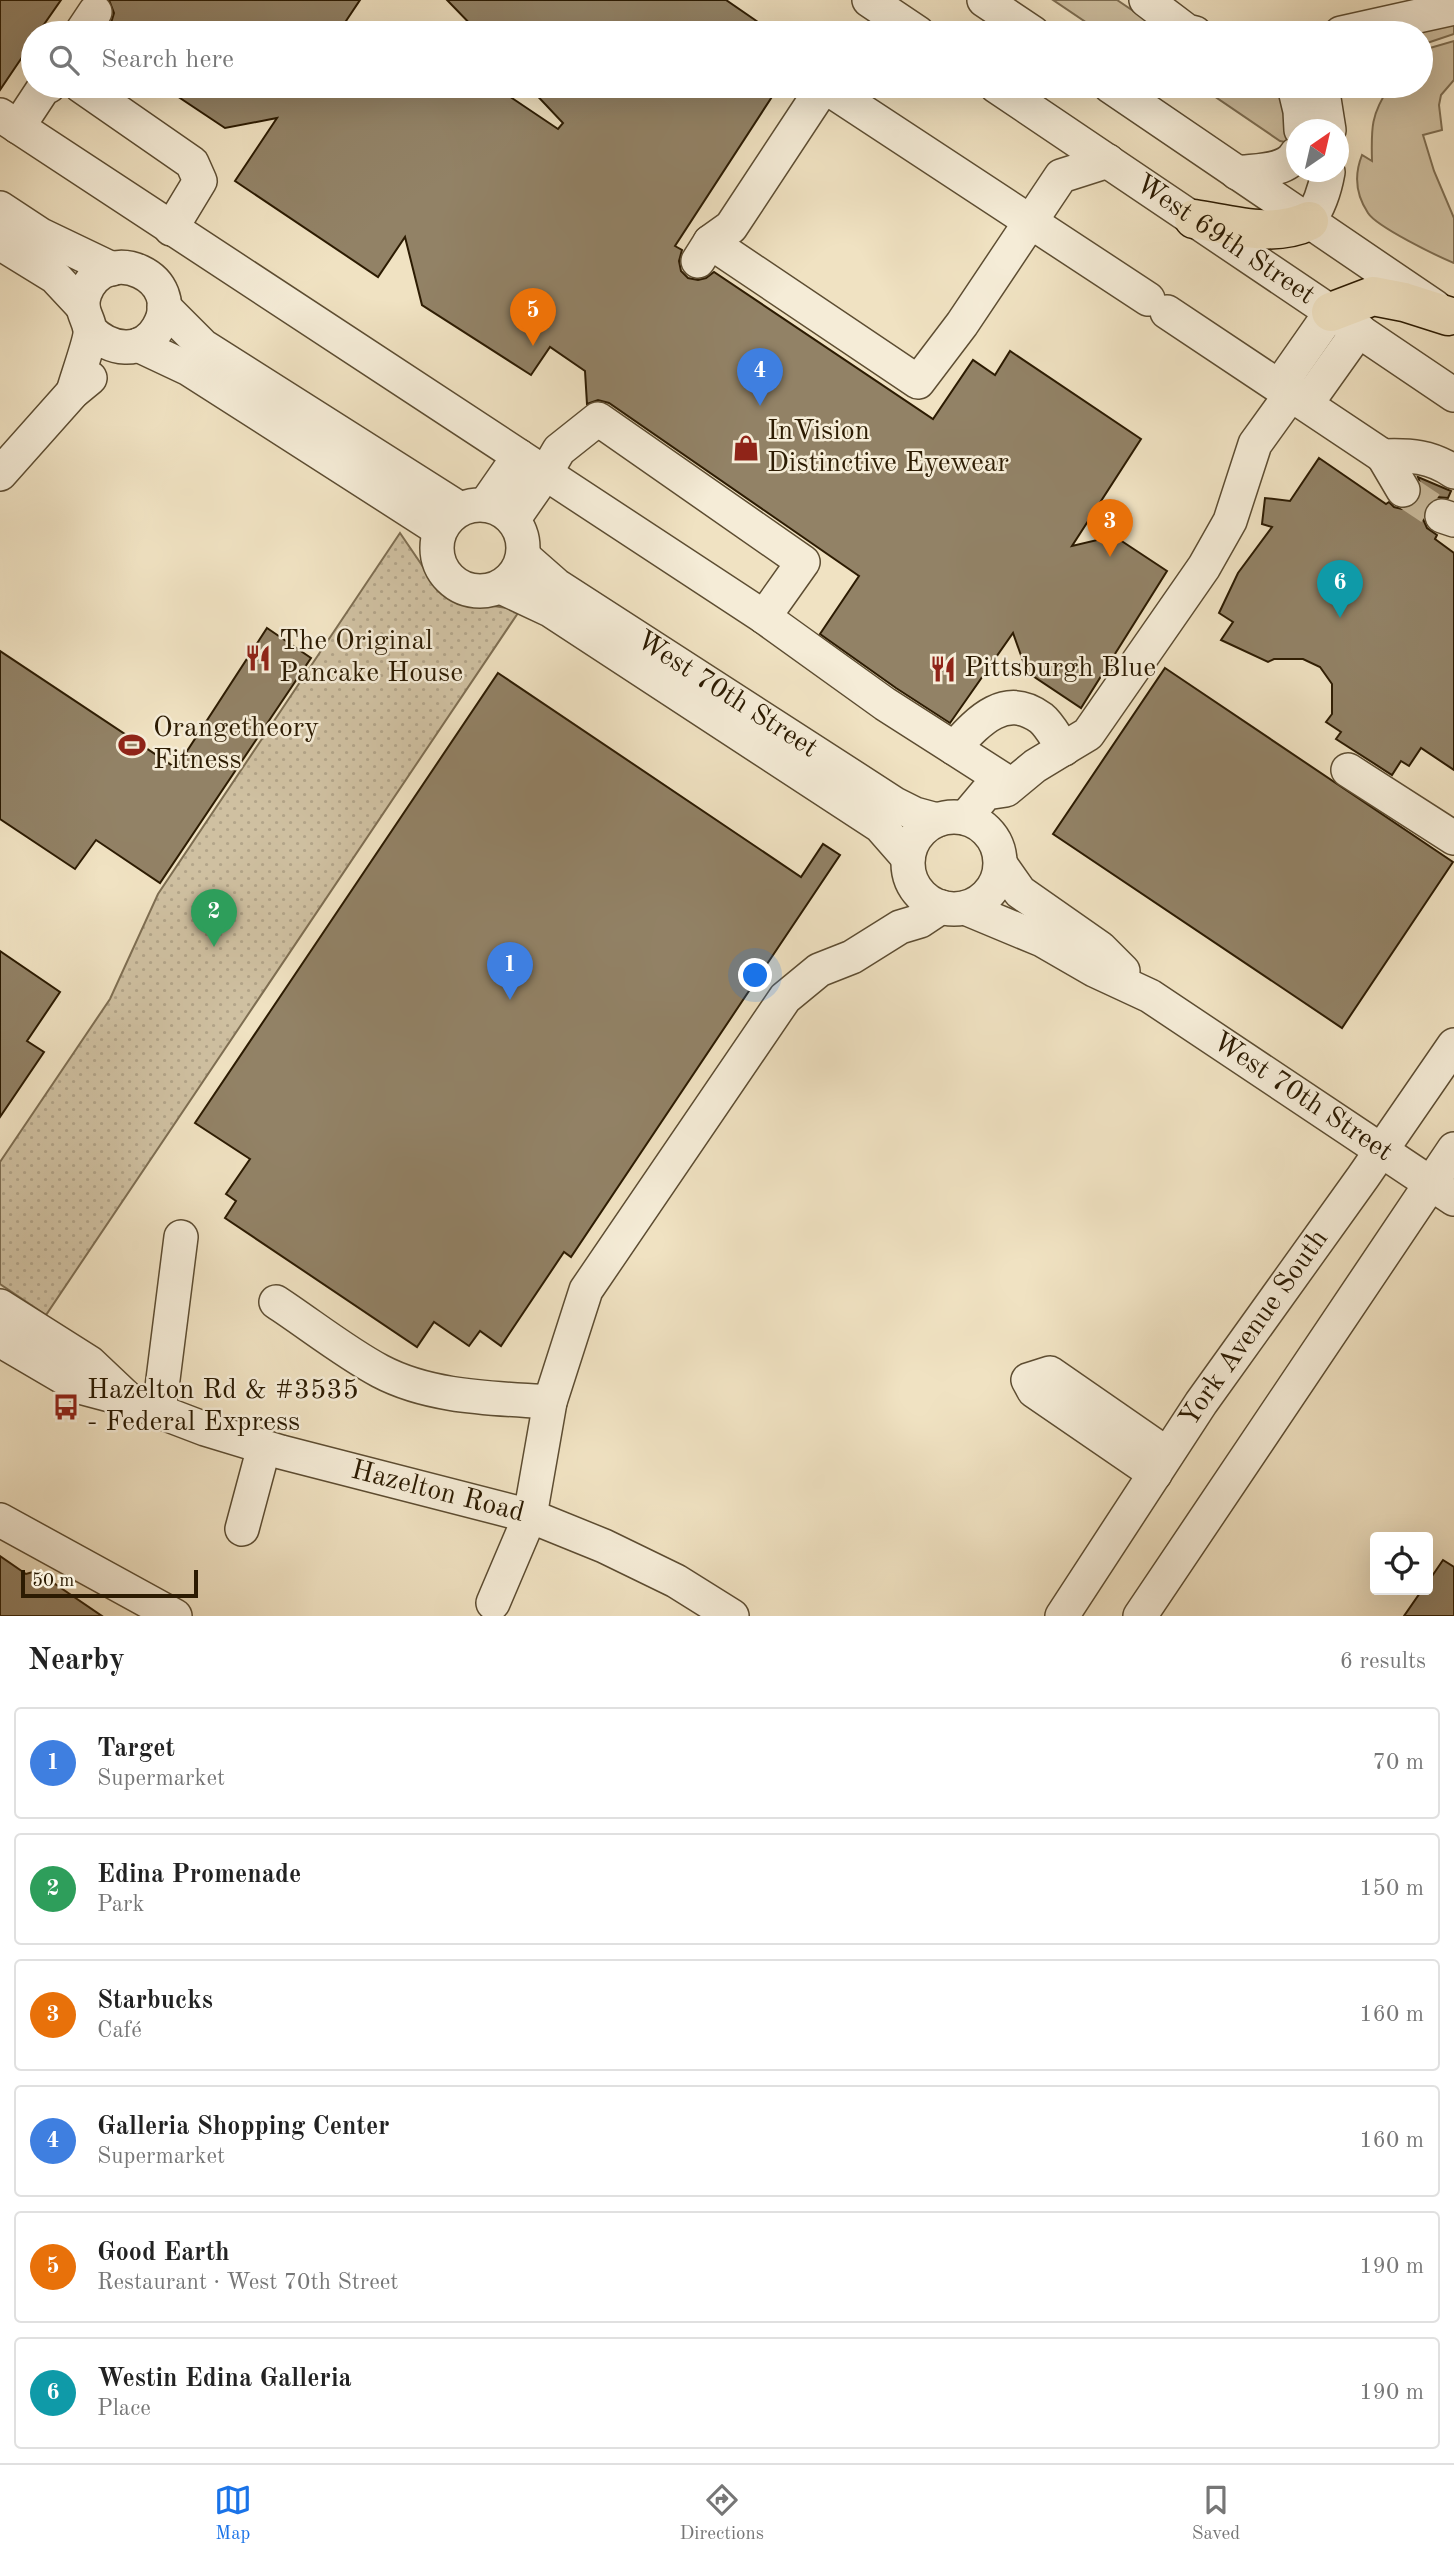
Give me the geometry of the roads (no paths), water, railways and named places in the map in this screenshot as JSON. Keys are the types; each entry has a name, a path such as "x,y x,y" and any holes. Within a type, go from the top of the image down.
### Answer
{"main road":[{"path":"1194,219 1264,230 1294,228 1309,221"},
{"path":"1345,321 1373,296 1404,302 1451,318"}],"street":[{"path":"869,0 900,21"},
{"path":"984,0 1015,21"},
{"path":"1146,0 1174,21"},
{"path":"1358,20 1454,8"},
{"path":"34,98 9,121 764,617 885,704 954,748 1008,787 1012,811 997,852 998,880 990,892 979,903 953,908 900,927 852,957 819,970 785,998 586,1290 550,1402 530,1516 493,1603"},
{"path":"98,98 192,163 200,181 171,229"},
{"path":"816,98 731,227 704,252 911,391 962,324 1062,176 1108,161"},
{"path":"843,98 1032,220 1383,456 1403,489"},
{"name":"West 69th Street","path":"1014,98 1454,395"},
{"path":"1128,98 1451,318"},
{"path":"1300,98 1300,119"},
{"path":"1307,98 1322,119"},
{"path":"1054,125 1062,176"},
{"path":"1237,173 1275,168 1286,163"},
{"path":"1309,221 1315,213 1325,182"},
{"path":"0,208 41,235 112,269"},
{"path":"0,243 55,277 100,340 113,346 133,346 189,369 475,516 520,531 524,544 523,556 519,569 511,579 501,587 488,591 461,588 450,580 442,569 437,556 437,543 475,516 532,465 559,450 602,413 808,554 764,617"},
{"path":"0,474 73,392 157,330 164,307 162,295 148,275 137,269 124,267 101,274 92,283 85,294 86,318 73,392"},
{"path":"164,307 203,346 475,516"},
{"path":"852,957 888,912 909,867 915,839 921,831 951,819 986,793 1008,787 1087,744 1204,567 1230,521 1255,444 1291,394 1287,375 1345,321"},
{"path":"1383,456 1413,455 1439,462 1454,472"},
{"name":"West 70th Street","path":"523,556 556,585 884,797 915,814 951,819"},
{"name":"West 70th Street","path":"501,587 550,610 880,826 909,867"},
{"path":"954,748 988,714 1001,709 1017,708 1087,744"},
{"path":"1348,770 1454,838"},
{"path":"951,819 986,830 997,852"},
{"name":"West 70th Street","path":"997,852 1020,892 1100,948 1150,996"},
{"path":"909,867 921,895 953,908"},
{"name":"West 70th Street","path":"953,908 1042,940 1094,970 1150,996 1443,1192"},
{"name":"York Avenue South","path":"1062,1616 1201,1402 1454,1045"},
{"path":"1140,1616 1443,1192 1454,1149"},
{"path":"144,1406 181,1237"},
{"path":"276,1302 380,1371 410,1383 459,1395 550,1402"},
{"name":"Hazelton Road","path":"0,1306 90,1363 144,1406"},
{"name":"Hazelton Road","path":"0,1340 80,1387 144,1406 205,1429 264,1447 530,1516 604,1546 664,1575 732,1616"},
{"path":"242,1529 264,1447"},
{"path":"0,1520 175,1616"}],"tunnel":[{"path":"1403,490 1442,516"}],"place":[{"name":"Good Earth","path":"533,346"},
{"name":"Galleria Shopping Center","path":"760,406"},
{"name":"InVision Distinctive Eyewear","path":"746,448"},
{"name":"Starbucks","path":"1110,557"},
{"name":"Westin Edina Galleria","path":"1340,618"},
{"name":"The Original Pancake House","path":"258,658"},
{"name":"Pittsburgh Blue","path":"943,669"},
{"name":"Orangetheory Fitness","path":"132,745"},
{"name":"Edina Promenade","path":"214,947"},
{"name":"Target","path":"510,1000"},
{"name":"Hazelton Rd & #3535 - Federal Express","path":"66,1407"}]}
